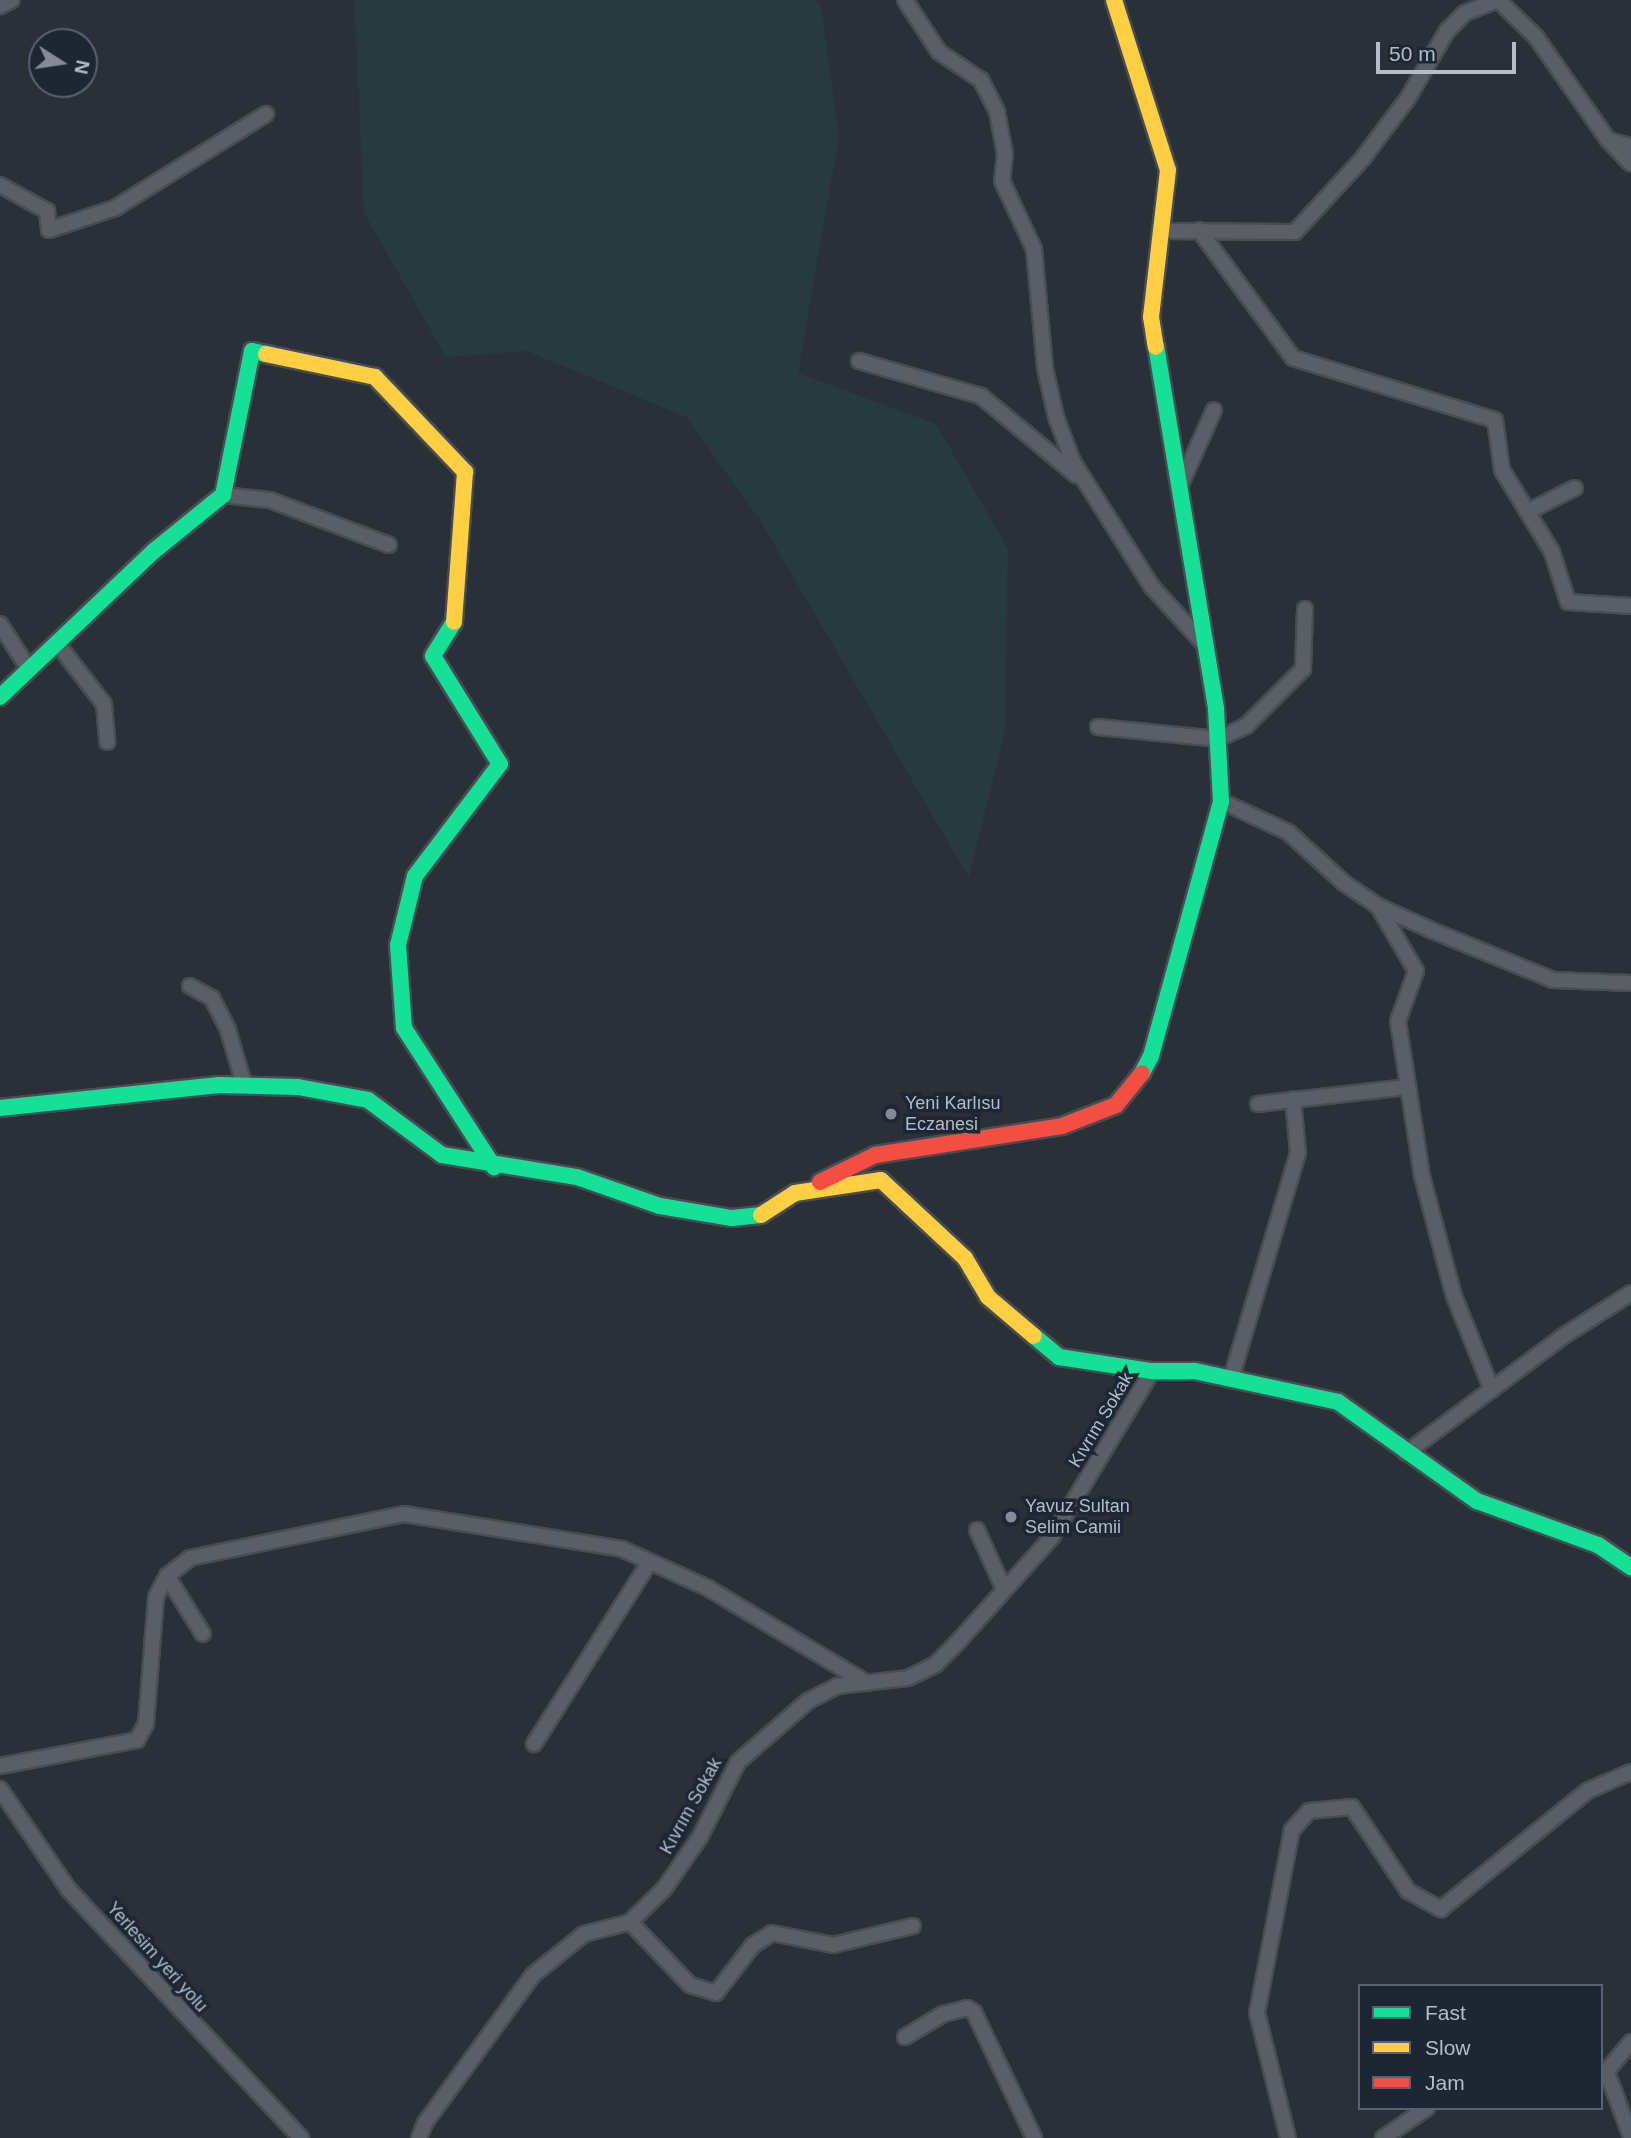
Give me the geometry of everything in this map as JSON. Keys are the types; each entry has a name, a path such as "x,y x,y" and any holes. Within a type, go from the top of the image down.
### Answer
{"street":[{"path":"0,6 12,0"},
{"path":"905,0 939,52 981,80 997,113 1006,154 1002,181 1034,249 1045,368 1056,417 1073,461 1152,587 1205,646"},
{"path":"0,1108 244,1084 368,1100 442,1155 494,1167 577,1177 660,1206 732,1218 760,1214 795,1193 875,1155 1062,1126 1116,1105 1132,1090 1151,1056 1221,801 1218,739 1205,646 1151,317 1168,170 1115,0"},
{"path":"1160,231 1295,232 1363,158 1408,98 1447,31 1465,13 1498,0 1536,37 1608,140 1631,164"},
{"path":"0,185 47,211 49,229 115,208 266,114"},
{"path":"1608,140 1631,146"},
{"path":"1199,230 1293,358 1495,420 1502,470 1531,510 1552,552 1568,602 1631,606"},
{"path":"0,697 28,667 154,551 223,495 252,351 375,377 465,472 454,626 433,656 500,764 415,876 398,945 404,1028 494,1167"},
{"path":"859,361 981,396 1089,486"},
{"path":"1180,488 1214,410"},
{"path":"1531,510 1575,488"},
{"path":"223,495 270,500 389,545"},
{"path":"1098,727 1218,739 1246,726 1303,669 1305,609"},
{"path":"0,624 28,667"},
{"path":"56,642 104,704 107,742"},
{"path":"1221,801 1288,832 1311,856 1378,906 1553,980 1631,983"},
{"path":"1378,906 1416,971 1398,1021 1422,1176 1454,1296 1492,1390"},
{"path":"190,986 212,998 228,1030 244,1084"},
{"path":"1258,1104 1408,1087"},
{"path":"1231,1379 1298,1153 1293,1100"},
{"path":"795,1193 881,1180 965,1258 988,1297 1059,1357 1152,1371 1195,1371 1338,1402 1477,1501 1598,1545 1631,1567"},
{"path":"1406,1453 1631,1293"},
{"name":"Kıvrım Sokak","path":"419,2138 425,2123 533,1975 584,1934 630,1922 664,1889 700,1837 738,1762 808,1701 837,1686 908,1678 936,1665 1003,1587 1052,1537 1152,1371"},
{"path":"0,1766 137,1740 146,1724 156,1597 167,1576 190,1558 404,1514 622,1549 708,1588 867,1683"},
{"path":"977,1530 1003,1587"},
{"path":"534,1744 649,1563"},
{"path":"167,1576 203,1634"},
{"path":"1288,2138 1257,2013 1292,1830 1308,1811 1352,1807 1408,1891 1441,1909 1587,1791 1631,1772"},
{"name":"Yerlesim yeri yolu","path":"0,1789 69,1890 301,2138"},
{"path":"630,1922 690,1985 716,1993 752,1945 772,1933 833,1945 913,1926"},
{"path":"905,2037 943,2014 967,2008 974,2012 1034,2138"},
{"path":"1631,2042 1605,2076 1631,2137"},
{"path":"1383,2138 1424,2110"}],"green space":[{"path":"354,0 816,0 821,6 839,137 798,373 936,424 1008,549 1005,731 969,878 760,520 686,417 527,351 446,357 364,213"}],"traffic: fast":[{"path":"1142,1073 1151,1056 1221,801 1216,708 1156,347"},
{"path":"0,697 154,551 223,495 252,351 266,354"},
{"path":"454,622 433,656 500,764 415,876 398,945 404,1028 494,1167"},
{"path":"0,1108 219,1085 298,1087 368,1100 442,1155 577,1177 660,1206 732,1218 761,1215"},
{"path":"1034,1336 1059,1357 1152,1371 1195,1371 1338,1402 1477,1501 1598,1545 1631,1567"}],"traffic: slow":[{"path":"1114,0 1168,170 1151,317 1156,347"},
{"path":"266,354 375,377 465,472 454,622"},
{"path":"761,1215 795,1193 881,1180 965,1258 988,1297 1034,1336"}],"traffic: jam":[{"path":"820,1182 875,1155 1062,1126 1116,1105 1142,1073"}],"place":[{"name":"Yeni Karlısu Eczanesi","path":"891,1114"},
{"name":"Yavuz Sultan Selim Camii","path":"1011,1517"}]}
